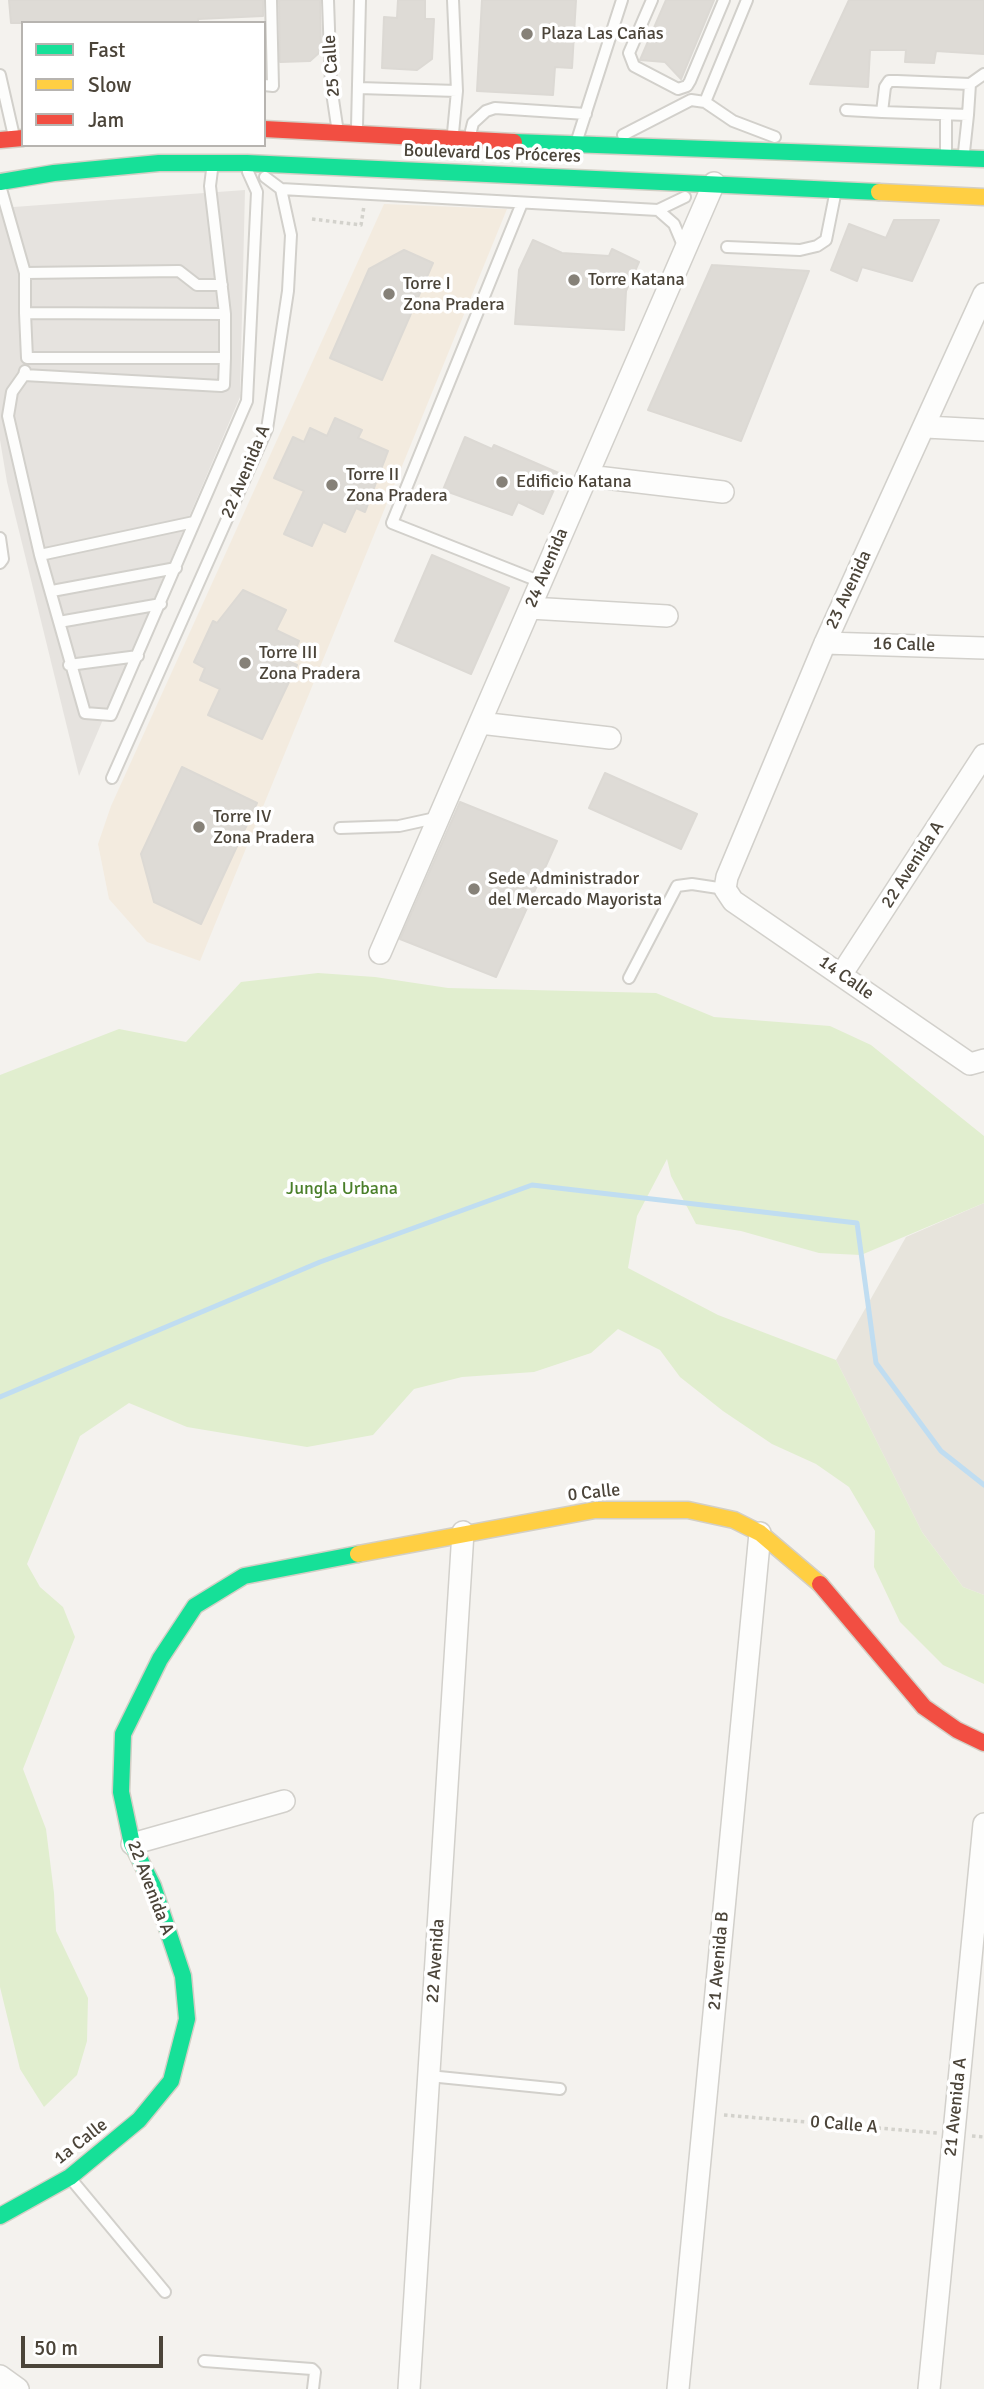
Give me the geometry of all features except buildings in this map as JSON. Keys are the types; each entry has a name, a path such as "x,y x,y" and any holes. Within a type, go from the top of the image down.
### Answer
{"main road":[{"name":"Boulevard Los Próceres","path":"266,129 602,146 984,159"},
{"name":"Boulevard Los Próceres","path":"0,184 121,166 246,163 984,197"},
{"name":"0 Calle","path":"160,1659 195,1606 244,1576 463,1532 596,1510 688,1510 734,1520 760,1533 831,1594 924,1707 957,1730 984,1743"},
{"name":"22 Avenida A","path":"160,1659 123,1734 121,1792 132,1844 153,1886 183,1976 187,2020 172,2081"},
{"name":"1a Calle","path":"0,2216 69,2177 139,2120 172,2081"}],"street":[{"name":"24 Avenida","path":"380,953 714,183"},
{"name":"23 Avenida","path":"725,889 727,877 825,643 926,428 984,294"},
{"path":"926,428 984,430"},
{"path":"588,476 723,492"},
{"path":"530,608 667,616"},
{"name":"16 Calle","path":"825,643 984,648"},
{"path":"480,723 610,738"},
{"name":"22 Avenida A","path":"841,975 984,755"},
{"name":"14 Calle","path":"725,889 733,901 841,975 977,1062"},
{"name":"22 Avenida","path":"409,2389 463,1532"},
{"name":"21 Avenida B","path":"678,2389 760,1533"},
{"path":"132,1844 284,1801"},
{"name":"21 Avenida A","path":"929,2389 984,1824"},
{"path":"0,2375 18,2389"}],"lane":[{"path":"266,85 273,86 271,0"},
{"name":"25 Calle","path":"328,0 331,86 338,132"},
{"path":"357,133 360,0"},
{"path":"452,138 457,91 453,0"},
{"path":"576,143 622,0"},
{"path":"652,0 629,53 631,60 634,66 678,89 687,86 690,81 724,0"},
{"path":"705,102 747,0"},
{"path":"883,112 885,87 889,81 970,84 984,74"},
{"path":"0,75 1,92 12,139"},
{"path":"690,81 709,87"},
{"path":"955,158 968,115 970,84"},
{"path":"359,88 457,91"},
{"path":"602,146 691,100 705,102 733,121 813,152"},
{"path":"470,138 473,123 486,111 495,108 586,114"},
{"path":"846,110 968,115"},
{"path":"946,115 955,158"},
{"path":"24,375 224,385 225,314 209,186 213,163"},
{"path":"246,163 281,189 657,210 714,183"},
{"path":"0,184 25,273 27,358 24,375 12,392 8,416 40,555 52,591 69,665 85,713 111,715 247,401 257,192 246,163"},
{"name":"22 Avenida A","path":"112,778 267,429 288,291 291,235 281,189"},
{"path":"727,247 800,250 817,246 826,240 836,189"},
{"path":"522,202 392,523 541,582"},
{"path":"657,210 674,224 685,250"},
{"path":"25,273 179,271 197,285 222,285"},
{"path":"25,313 225,314"},
{"path":"27,358 225,358"},
{"path":"40,555 194,522"},
{"path":"0,538 3,559 0,563"},
{"path":"52,591 176,568"},
{"path":"59,622 161,604"},
{"path":"69,665 138,656"},
{"path":"340,828 399,826 440,817"},
{"path":"629,978 677,886 692,884 725,889"},
{"path":"429,2076 560,2089"},
{"path":"69,2177 164,2292"},
{"path":"204,2361 312,2369 315,2372 313,2389"}],"path":[{"path":"312,219 361,225"},
{"name":"0 Calle A","path":"705,2113 984,2137"}],"shaded area":[{"path":"245,190 240,397 79,776 7,482 0,440 0,208"},
{"path":"384,204 507,209 200,961 147,942 109,899 98,844 111,806"},
{"path":"984,1203 984,1595 963,1587 922,1532 836,1360 906,1237"}],"green space":[{"name":"Jungla Urbana","path":"318,973 375,977 448,988 656,993 714,1017 830,1026 871,1045 984,1136 984,1203 861,1255 819,1253 741,1231 696,1224 671,1176 667,1159 637,1216 628,1268 718,1315 836,1360 922,1532 963,1587 984,1595 984,1684 943,1665 900,1622 874,1567 875,1531 849,1487 816,1464 772,1444 723,1411 680,1377 660,1350 618,1329 591,1353 534,1372 462,1377 414,1389 373,1435 307,1447 187,1427 129,1403 80,1436 27,1564 40,1587 63,1607 75,1637 23,1769 46,1829 56,1931 88,1998 87,2041 77,2075 44,2107 20,2069 0,1987 0,1075 119,1029 186,1042 241,982"}],"waterway":[{"path":"0,1397 320,1262 532,1185 857,1223 876,1363 941,1451 984,1485"}],"traffic: fast":[{"path":"514,142 984,159"},
{"path":"0,182 54,173 159,163 247,163 879,192"},
{"path":"0,2216 70,2177 139,2120 171,2081 187,2019 183,1976 153,1886 132,1844 121,1792 123,1734 160,1659 195,1606 244,1576 358,1554"}],"traffic: slow":[{"path":"879,192 984,197"},
{"path":"358,1554 595,1510 688,1510 734,1520 760,1533 820,1584"}],"traffic: jam":[{"path":"266,129 514,142"},
{"path":"0,140 21,138"},
{"path":"820,1584 924,1707 957,1730 984,1743"}],"place":[{"name":"Plaza Las Cañas","path":"527,34"},
{"name":"Torre Katana","path":"574,280"},
{"name":"Torre I Zona Pradera","path":"389,294"},
{"name":"Edificio Katana","path":"502,482"},
{"name":"Torre II Zona Pradera","path":"332,485"},
{"name":"Torre III Zona Pradera","path":"245,663"},
{"name":"Torre IV Zona Pradera","path":"199,827"},
{"name":"Sede Administrador del Mercado Mayorista","path":"474,889"}]}
